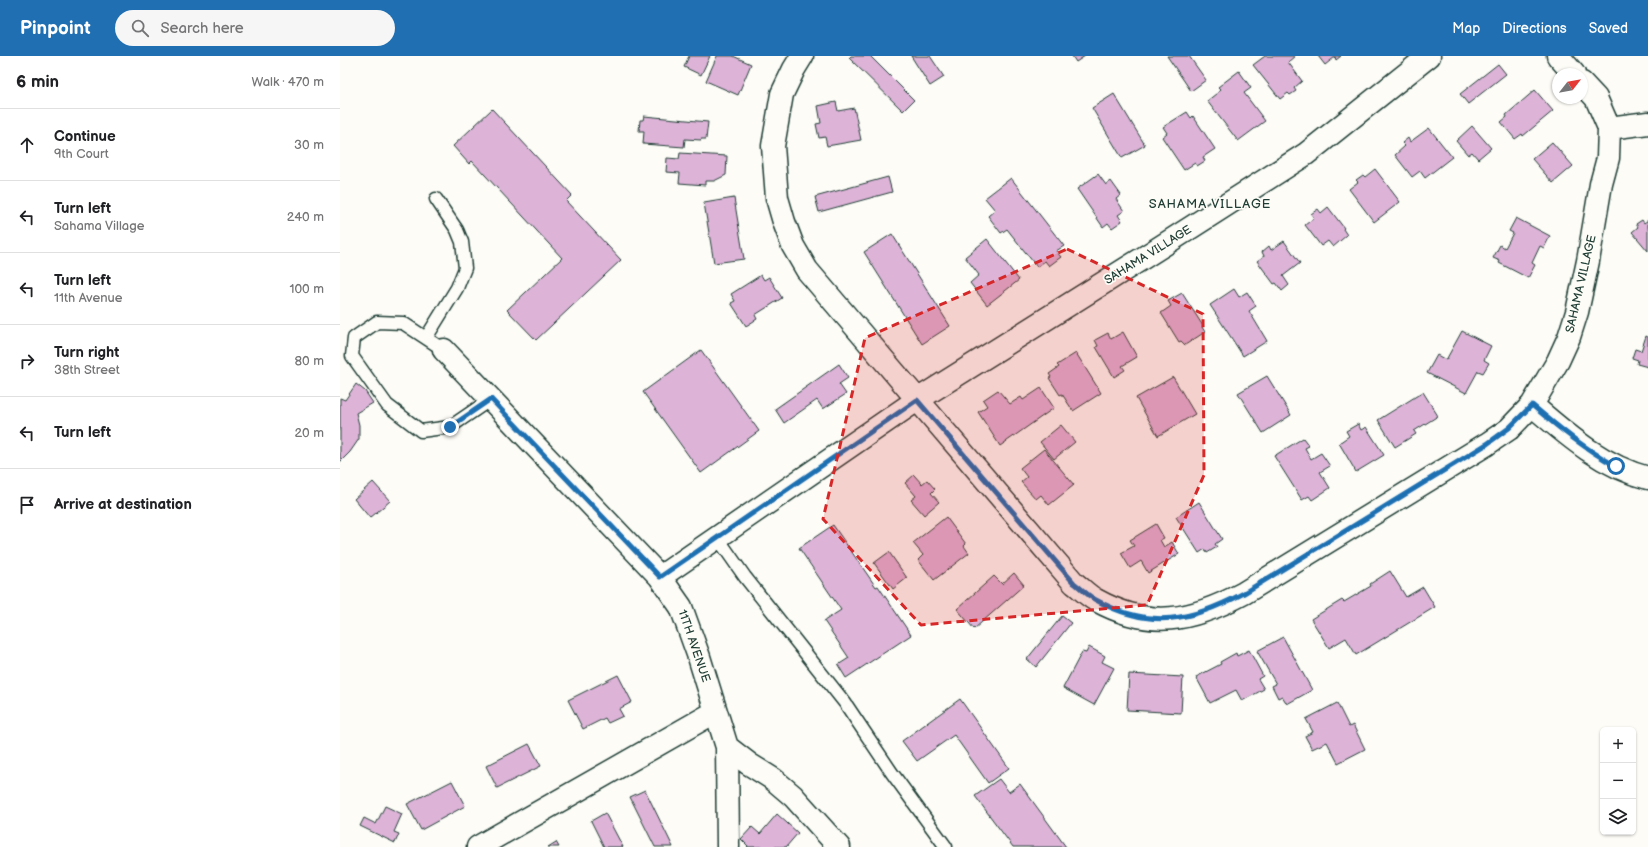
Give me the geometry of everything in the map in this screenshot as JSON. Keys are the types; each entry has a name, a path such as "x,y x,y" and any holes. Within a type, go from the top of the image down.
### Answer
{"street":[{"name":"SAHAMA VILLAGE","path":"802,56 782,94 773,146 777,198 784,222 794,246 807,270 1074,583 1095,599 1118,611 1144,618 1170,619 1196,615 1221,605 1244,593 1487,444 1509,428 1532,405 1558,361 1570,337 1588,261 1601,184 1608,158 1608,128 1596,98 1588,89"},
{"name":"SAHAMA VILLAGE","path":"917,400 1152,253 1306,154 1429,56"},
{"path":"1558,56 1569,68"},
{"path":"1608,128 1648,123"},
{"name":"11TH AVENUE","path":"444,350 660,577 681,607 699,657 727,747 728,847"},
{"path":"660,577 917,400"},
{"path":"1532,405 1594,454 1616,466 1648,478"},
{"path":"478,847 716,712"},
{"path":"727,747 749,764 773,779 793,796 840,847"}],"lane":[{"path":"426,338 457,288 465,268 462,242 457,230 436,199"},
{"path":"444,350 403,323 377,322 354,338 352,356 387,405 421,431 450,427 491,399"},
{"path":"717,538 745,577 844,702 892,773 946,847"}],"highlighted area":[{"path":"1067,249 1203,314 1204,475 1147,605 921,625 823,519 865,338"}],"building":[{"path":"689,56 710,56 701,75 684,67"},
{"path":"717,56 733,56 751,64 738,95 706,81"},
{"path":"851,56 870,56 914,100 903,111 849,58"},
{"path":"911,56 930,56 944,77 930,86"},
{"path":"1072,56 1085,56 1076,62"},
{"path":"1167,56 1189,56 1206,80 1191,91"},
{"path":"1265,56 1295,56 1288,62 1302,81 1294,88 1296,91 1290,95 1288,93 1280,99 1253,65"},
{"path":"1318,56 1341,56 1336,60 1335,57 1325,65"},
{"path":"1498,64 1506,74 1468,104 1460,94"},
{"path":"1239,71 1251,88 1244,93 1265,121 1238,141 1207,101 1221,90 1218,87"},
{"path":"1535,90 1553,111 1523,136 1522,134 1515,139 1501,122 1507,117 1506,115"},
{"path":"1114,94 1145,145 1122,158 1092,108"},
{"path":"836,102 838,111 854,108 861,140 827,146 825,137 819,138 816,124 821,123 818,106"},
{"path":"492,109 572,195 566,201 621,260 536,340 507,310 562,258 472,161 469,164 453,146"},
{"path":"1187,112 1191,118 1193,116 1215,149 1203,157 1205,161 1197,166 1195,163 1184,170 1162,137 1167,133 1163,127"},
{"path":"644,116 708,122 706,139 685,139 684,147 643,144 644,131 639,131 640,120 643,120"},
{"path":"1472,126 1491,148 1478,159 1472,152 1468,155 1456,141"},
{"path":"1429,128 1452,157 1425,178 1420,171 1412,177 1395,155 1405,146 1402,143 1408,138 1410,142"},
{"path":"1552,142 1573,166 1553,183 1532,159"},
{"path":"680,153 727,156 726,175 714,181 705,181 705,185 679,183 680,173 666,172 667,158 679,159"},
{"path":"1375,169 1400,202 1374,222 1349,189 1358,182 1356,180 1363,175 1365,177"},
{"path":"1098,174 1106,185 1111,181 1121,195 1116,199 1124,211 1118,215 1122,221 1112,228 1108,223 1103,227 1077,189"},
{"path":"888,177 892,192 819,212 815,197"},
{"path":"1011,178 1064,246 1056,251 1061,257 1049,266 1045,261 1037,267 1007,229 1001,233 988,216 995,210 985,198"},
{"path":"734,198 744,259 714,263 704,203"},
{"path":"1328,207 1344,228 1343,229 1347,235 1333,247 1328,241 1321,246 1305,225 1314,218 1311,214 1318,209 1321,213"},
{"path":"1516,218 1550,236 1544,248 1540,246 1532,263 1535,265 1528,278 1499,263 1500,261 1493,258 1500,245 1505,248 1513,233 1509,231"},
{"path":"1642,220 1644,223 1648,220 1648,251 1632,232 1638,227 1636,224"},
{"path":"892,234 950,326 922,344 864,252"},
{"path":"987,239 1019,280 987,305 970,283 979,275 965,257"},
{"path":"1284,241 1300,263 1283,276 1289,285 1282,291 1276,283 1274,284 1257,261 1264,256 1262,252 1269,246 1271,250"},
{"path":"761,275 764,280 769,277 782,298 755,315 757,319 746,326 731,303 735,301 731,294"},
{"path":"1234,289 1239,297 1247,292 1256,306 1249,311 1267,341 1243,356 1210,305"},
{"path":"1182,293 1203,326 1202,327 1205,332 1185,345 1181,341 1179,342 1161,313 1171,306 1168,301"},
{"path":"1462,331 1491,346 1484,360 1489,363 1483,373 1478,371 1466,393 1427,373 1437,355 1446,360"},
{"path":"1123,332 1137,357 1122,366 1125,370 1114,377 1096,347 1098,346 1095,340 1108,333 1111,339"},
{"path":"1646,336 1648,337 1648,367 1637,364 1638,360 1632,358 1635,349 1641,351"},
{"path":"701,350 759,431 701,473 643,392"},
{"path":"1076,353 1101,393 1073,411 1062,394 1060,395 1049,378 1051,377 1049,374 1059,367 1057,365"},
{"path":"839,364 848,378 839,384 846,394 823,409 817,400 784,423 775,409"},
{"path":"1267,376 1291,415 1263,433 1238,393"},
{"path":"1173,377 1195,414 1158,436 1136,398"},
{"path":"356,384 365,391 373,403 356,413 359,425 359,439 350,452 340,462 340,398 345,400"},
{"path":"1041,388 1054,408 1000,446 978,412 987,406 983,400 998,390 1010,404 1021,397 1023,400"},
{"path":"1423,392 1438,416 1414,431 1416,434 1395,447 1378,420"},
{"path":"1358,424 1361,430 1366,427 1384,455 1356,472 1339,443 1349,436 1346,431"},
{"path":"1061,425 1075,442 1054,459 1040,442"},
{"path":"1303,438 1309,446 1305,448 1311,459 1321,453 1330,466 1320,472 1330,488 1312,500 1309,496 1302,500 1274,456"},
{"path":"1044,449 1074,485 1049,505 1041,495 1036,499 1021,482 1027,477 1020,468"},
{"path":"914,475 922,484 927,480 935,489 931,493 939,502 924,515 911,500 916,496 905,483"},
{"path":"373,482 390,501 370,518 354,499"},
{"path":"1199,502 1222,539 1215,544 1217,547 1207,553 1205,549 1199,553 1176,517"},
{"path":"946,517 966,544 964,546 969,553 934,580 918,560 923,555 913,543"},
{"path":"1156,524 1164,538 1160,540 1164,547 1172,542 1179,554 1148,573 1141,561 1130,568 1121,553 1134,546 1130,540"},
{"path":"833,525 876,587 878,586 911,635 846,678 838,665 849,658 824,621 841,610 799,548"},
{"path":"889,552 907,578 893,589 874,563"},
{"path":"1390,571 1406,597 1423,587 1435,607 1356,655 1346,638 1329,648 1311,619 1342,600 1344,602 1371,586 1370,584"},
{"path":"1014,573 1024,585 974,629 957,609 994,576 1002,584"},
{"path":"1062,616 1071,623 1036,667 1027,659"},
{"path":"1283,637 1312,690 1287,704 1282,696 1278,698 1272,686 1276,684 1257,651"},
{"path":"1089,647 1105,656 1102,662 1114,668 1094,705 1063,688 1082,652 1086,653"},
{"path":"1249,650 1263,676 1258,679 1264,689 1242,701 1236,690 1210,703 1196,677 1221,664 1220,662 1236,653 1237,656"},
{"path":"1129,674 1183,677 1181,713 1127,710"},
{"path":"618,675 632,702 619,709 623,716 608,723 605,718 583,729 568,700"},
{"path":"960,699 1009,768 988,783 954,735 917,761 902,741"},
{"path":"1337,703 1349,727 1353,725 1365,749 1338,763 1327,742 1312,749 1305,736 1313,732 1306,719"},
{"path":"529,744 541,766 497,788 486,766"},
{"path":"999,779 1009,792 1020,784 1066,847 1013,847 975,796"},
{"path":"452,781 465,806 421,830 407,804"},
{"path":"645,790 673,847 655,847 630,797"},
{"path":"385,806 402,814 394,832 399,834 395,843 360,826 364,818 376,824"},
{"path":"605,813 623,847 604,847 591,821"},
{"path":"777,814 798,833 786,847 747,847 748,846 741,839 752,827 760,834"},
{"path":"556,842 559,847 548,847"}],"district":[{"name":"SAHAMA VILLAGE","path":"1210,204"}],"route":[{"path":"450,427 491,399 660,577 917,400 1074,583 1095,599 1118,611 1144,618 1170,619 1196,615 1221,605 1244,593 1487,444 1509,428 1532,405 1594,454 1616,466"}]}
